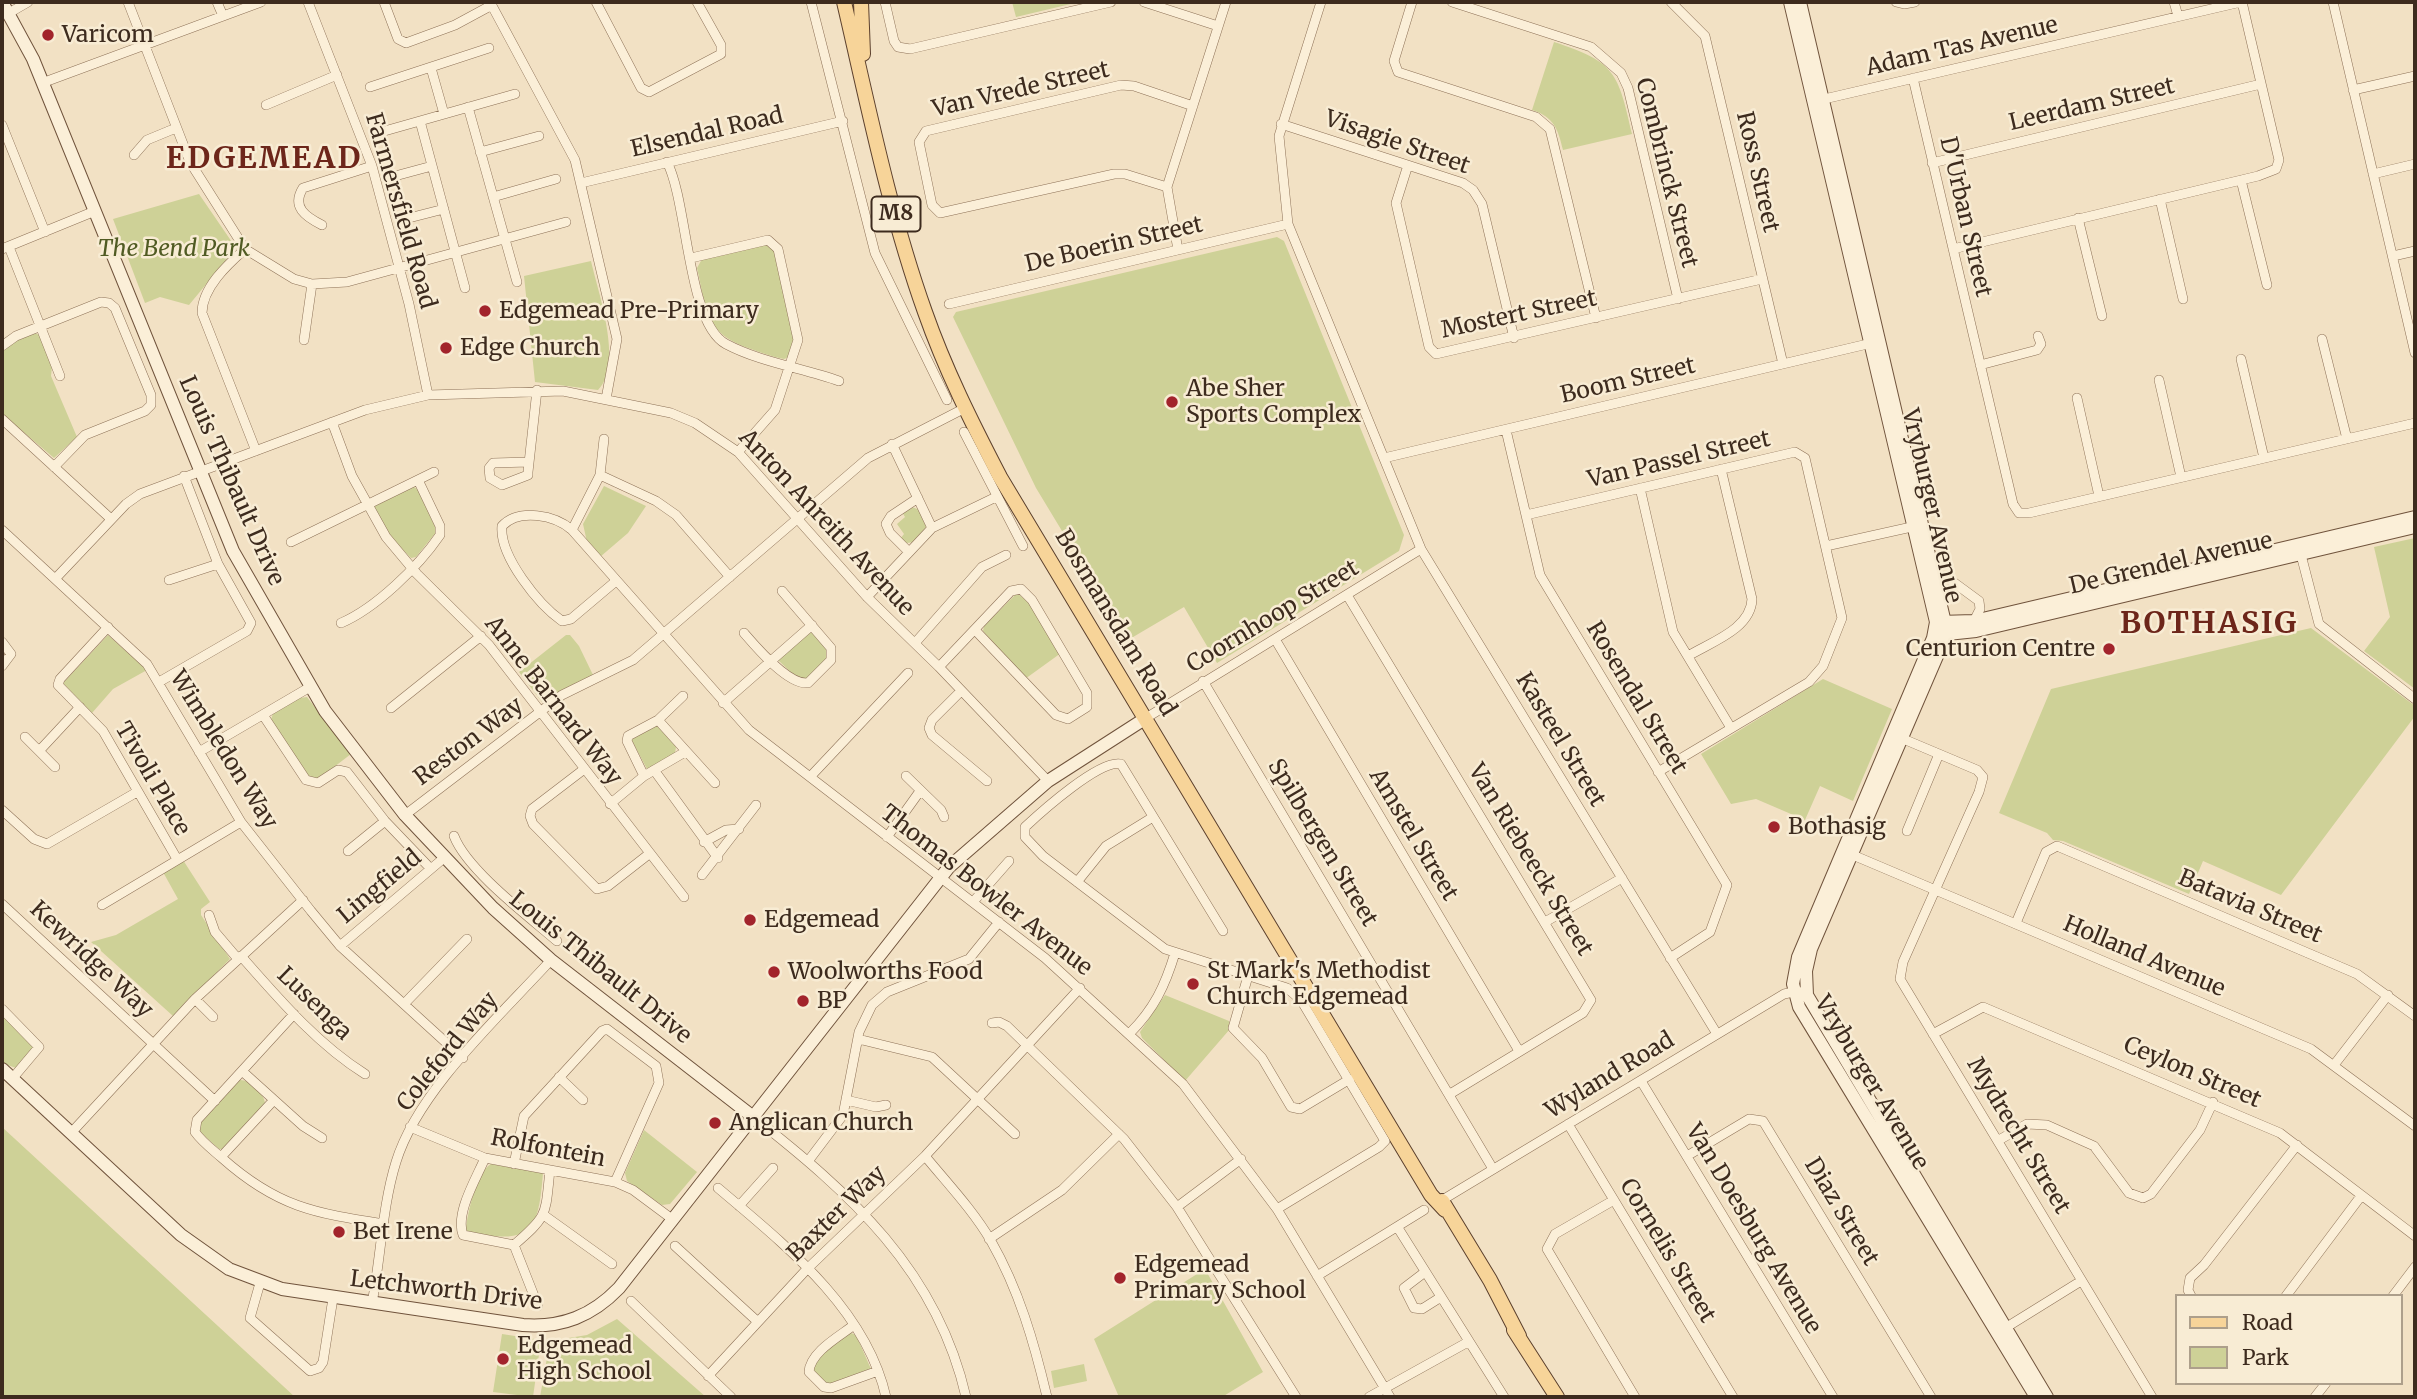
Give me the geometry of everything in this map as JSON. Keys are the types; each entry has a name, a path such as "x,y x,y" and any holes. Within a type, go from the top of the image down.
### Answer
{"main road":[{"name":"Bosmansdam Road","path":"844,2 870,114 925,313 965,408 1000,477 1146,718 1387,1129 1490,1280 1557,1397"},
{"name":"Bosmansdam Road","path":"861,2 870,114"}],"street":[{"path":"5,7 28,2"},
{"path":"128,2 190,162 245,249 280,273 312,284 347,282 566,222"},
{"path":"217,2 223,16"},
{"path":"43,83 261,2"},
{"name":"Farmersfield Road","path":"308,2 372,166 400,268 428,395"},
{"path":"384,2 398,39 406,43 455,25 491,4 568,142 581,183 617,339 606,399"},
{"path":"596,2 644,90 655,92 721,54 721,45 697,2"},
{"path":"811,2 876,253 947,400"},
{"path":"885,2 894,41 902,48 914,49 1111,2"},
{"path":"1144,2 1218,26"},
{"path":"1178,250 1167,187 1226,2"},
{"name":"Kasteel Street","path":"1321,2 1279,136 1288,224 1421,549 1717,1034"},
{"path":"1412,2 1394,61 1398,72 1536,117 1550,129 1596,318"},
{"name":"Combrinck Street","path":"1452,2 1591,47 1621,73 1628,88 1678,299"},
{"name":"Ross Street","path":"1671,2 1705,36 1783,365"},
{"name":"Vryburger Avenue","path":"1790,2 1819,101"},
{"name":"Vryburger Avenue","path":"1800,2 1819,101 1919,525 1940,628 1901,738 1798,957 1799,1007 2047,1397"},
{"path":"1896,2 1904,5 1915,2"},
{"path":"2174,2 2178,16"},
{"path":"1953,249 2270,173 2278,165 2241,2"},
{"name":"Adam Tas Avenue","path":"1819,101 2241,2"},
{"path":"2333,2 2415,353"},
{"name":"Louis Thibault Drive","path":"5,7 43,83 249,582 310,687 405,815 493,908 551,960 809,1160 864,1214 923,1286 954,1353 966,1397"},
{"path":"370,87 489,48"},
{"path":"431,68 444,114"},
{"path":"266,105 337,75"},
{"path":"2353,90 2415,76"},
{"name":"D'Urban Street","path":"1913,78 2016,510 2029,513 2415,423"},
{"name":"Leerdam Street","path":"1932,163 2261,84"},
{"name":"Van Vrede Street","path":"1167,187 1125,174 1114,174 940,213 932,205 919,142 926,131 1121,85 1134,86 1193,106"},
{"path":"381,132 515,94"},
{"path":"468,107 517,282"},
{"path":"421,121 465,288"},
{"name":"Elsendal Road","path":"581,183 843,121"},
{"name":"Visagie Street","path":"1281,124 1463,183 1480,199 1514,338"},
{"path":"2,125 45,232"},
{"path":"134,155 147,140 176,128"},
{"path":"480,152 539,136"},
{"path":"667,162 706,319 718,338 838,382"},
{"path":"2373,174 2415,164"},
{"name":"Mostert Street","path":"1408,165 1397,208 1430,349 1442,354 1762,279"},
{"path":"321,226 302,213 298,203 300,192 308,184 372,166"},
{"path":"395,176 432,166"},
{"path":"493,197 556,179"},
{"path":"2241,180 2267,285"},
{"path":"2160,198 2183,299"},
{"path":"405,219 444,209"},
{"path":"60,376 41,326 5,248 95,211"},
{"path":"2078,218 2102,316"},
{"name":"De Boerin Street","path":"949,304 1288,224"},
{"path":"691,258 765,240 776,245 797,326 798,340 775,410 738,452"},
{"path":"245,249 218,277 205,297 202,313 256,450"},
{"path":"2393,256 2415,251"},
{"path":"304,340 312,284"},
{"path":"2,346 41,326 101,302 111,304 150,395 151,405 145,411 85,435 54,467"},
{"path":"1980,365 2037,350 2041,344 2038,335"},
{"path":"2322,339 2347,439"},
{"name":"Boom Street","path":"1384,458 1876,343"},
{"path":"2241,359 2264,458"},
{"path":"2160,380 2181,477"},
{"path":"529,462 537,390"},
{"name":"Anton Anreith Avenue","path":"55,579 111,519 140,494 365,410 428,395 537,390 606,399 671,413 695,424 738,452 867,597 939,667 1048,781"},
{"path":"2077,398 2099,496"},
{"name":"Reston Way","path":"405,815 562,695 633,660 868,457 965,408"},
{"path":"2,419 111,519"},
{"name":"Anne Barnard Way","path":"332,422 352,476 386,537 411,567 481,636 684,897"},
{"name":"Rosendal Street","path":"1506,430 1540,575 1546,588 1727,885 1710,932 1670,958"},
{"path":"964,432 1023,546"},
{"path":"604,439 600,475 572,530 558,520 536,516 507,522 502,526 501,534 514,569 562,621 571,619 616,581"},
{"path":"892,444 932,528"},
{"name":"Van Passel Street","path":"1526,515 1795,453 1802,454 1807,462 1842,618 1823,666 1809,682 1658,772"},
{"path":"1688,656 1739,626 1747,619 1752,609 1752,598 1721,469"},
{"path":"291,542 433,472"},
{"path":"600,475 656,501 676,515 730,577"},
{"path":"159,682 248,629 250,619 218,564 184,476"},
{"path":"341,623 362,614 438,538 441,530 418,480"},
{"path":"1640,488 1673,632 1731,728"},
{"path":"867,597 932,528 996,497"},
{"path":"908,551 890,533 886,524 891,516 918,498"},
{"name":"De Grendel Avenue","path":"1940,628 2300,551 2415,517"},
{"path":"1826,547 1919,525"},
{"name":"De Grendel Avenue","path":"1940,628 2415,527"},
{"name":"Wimbledon Way","path":"2,530 147,664 241,822 303,901 340,946 463,1058"},
{"name":"Thomas Bowler Avenue","path":"572,530 748,730 999,922 1080,988 1195,1097 1277,1209 1388,1393"},
{"name":"Coornhoop Street","path":"1146,718 1421,549"},
{"path":"2300,551 2319,624 2415,699"},
{"path":"915,643 982,567 1006,555"},
{"path":"169,580 218,564"},
{"name":"Vryburger Avenue","path":"1945,576 1979,601 1980,609 1974,621"},
{"path":"939,667 1011,591 1024,590 1087,693 1087,707 1068,719 1058,717 975,630"},
{"path":"744,633 769,663 799,683 806,684 813,679 831,660 833,653 782,591"},
{"name":"Van Riebeeck Street","path":"1347,595 1587,992 1590,1004 1583,1013 1450,1094"},
{"path":"723,703 812,625"},
{"name":"Tivoli Place","path":"107,627 58,683 60,689 103,732 177,859"},
{"name":"Vryburger Avenue","path":"1847,853 1940,628"},
{"path":"391,708 481,636"},
{"name":"Amstel Street","path":"1275,639 1519,1051"},
{"path":"2,642 11,654 2,666"},
{"path":"810,777 908,673"},
{"name":"Spilbergen Street","path":"1203,681 1493,1169"},
{"path":"199,752 310,687"},
{"path":"961,691 932,720 929,728 932,735 987,782"},
{"path":"644,776 627,738 632,732 658,720 683,696"},
{"path":"40,750 80,707"},
{"path":"263,715 306,780 314,783 338,770 347,772 385,821 431,869"},
{"name":"Letchworth Drive","path":"2,1069 202,1252 229,1269 260,1283 333,1298 523,1325 540,1326 568,1322 596,1309 609,1298 940,877 970,846 1048,781 1146,718"},
{"path":"658,720 715,783"},
{"path":"25,737 55,767"},
{"path":"1901,738 1983,774 1983,780 1935,889"},
{"path":"610,804 644,776 685,752"},
{"path":"1907,831 1939,754"},
{"path":"1223,931 1124,768 1116,763 1069,790 1023,831 1044,856 1152,941 1175,953 1296,993 1350,1079 1387,1129 1382,1145 1277,1209"},
{"path":"583,769 532,808 530,816 533,824 597,889 608,886 649,854"},
{"path":"654,770 718,858"},
{"path":"906,776 942,810 944,817"},
{"path":"887,837 920,791"},
{"path":"2,810 34,839 47,844 137,792"},
{"path":"702,875 718,858 756,805"},
{"path":"1077,882 1106,846 1153,817"},
{"path":"348,851 385,821"},
{"path":"102,905 241,822"},
{"path":"704,842 726,830 739,829"},
{"path":"454,836 458,847 506,897 557,941"},
{"name":"Batavia Street","path":"2016,923 2046,852 2054,847 2062,847 2357,974 2415,1016"},
{"name":"Holland Avenue","path":"1847,853 2311,1049 2415,1126"},
{"name":"Lingfield","path":"340,946 444,857"},
{"path":"973,902 1009,861"},
{"path":"1545,922 1622,878"},
{"name":"Mydrecht Street","path":"1935,889 1900,974 1933,1034 2152,1397"},
{"path":"493,908 506,897"},
{"path":"71,1133 195,999 303,901"},
{"name":"Kewridge Way","path":"2,904 215,1101"},
{"name":"Lusenga","path":"209,915 215,932 239,958 350,1065 365,1074"},
{"path":"809,1160 840,1122 864,1018 882,996 969,959 999,922"},
{"path":"404,1004 467,939"},
{"path":"1130,1033 1148,1015 1161,995 1175,953"},
{"name":"Coleford Way","path":"372,1303 397,1161 410,1127 423,1106 463,1058 551,960"},
{"path":"1248,976 1233,1028 1262,1058 1291,1107 1302,1108 1350,1079"},
{"name":"Baxter Way","path":"708,1376 807,1269 925,1156 1080,988"},
{"name":"Wyland Road","path":"1317,1276 1437,1206 1493,1169 1784,994 1800,991"},
{"path":"2334,1065 2388,995"},
{"path":"195,999 213,1017"},
{"name":"Ceylon Street","path":"1933,1034 1977,1009 1989,1008 2280,1133 2415,1236"},
{"path":"2,1009 39,1047 12,1079"},
{"path":"295,1014 215,1101 194,1128 197,1136 250,1182 299,1208 384,1224"},
{"path":"992,1023 999,1022 1007,1026 1119,1134 1177,1207 1296,1397"},
{"path":"514,1164 522,1120 604,1029 612,1032 656,1066 660,1074 659,1083 615,1182"},
{"path":"858,1039 932,1056 1015,1134"},
{"path":"242,1071 273,1101 322,1138"},
{"path":"559,1077 583,1100"},
{"name":"Van Doesburg Avenue","path":"1641,1080 1833,1397"},
{"path":"846,1100 876,1107 886,1105"},
{"path":"221,1157 273,1101"},
{"path":"1999,1140 2027,1124 2047,1125 2094,1146 2129,1194 2143,1198 2151,1194 2200,1130 2213,1102"},
{"name":"Diaz Street","path":"1686,1156 1749,1119 1763,1121 1931,1397"},
{"name":"Cornelis Street","path":"1568,1124 1733,1397"},
{"name":"Rolfontein","path":"410,1127 485,1158 615,1182 633,1190 672,1219"},
{"path":"989,1239 1062,1190 1119,1134"},
{"path":"2190,1294 2190,1278 2204,1265 2297,1145"},
{"path":"925,1156 989,1239 1026,1316 1047,1397"},
{"path":"485,1158 467,1201 462,1233 467,1238 514,1245"},
{"path":"1177,1207 1241,1159"},
{"path":"739,1206 773,1168"},
{"path":"514,1245 545,1216 550,1170"},
{"path":"718,1188 807,1269 854,1325 878,1371 886,1397"},
{"path":"2288,1294 2361,1196"},
{"path":"1614,1200 1555,1234 1547,1249 1634,1397"},
{"path":"545,1216 611,1264"},
{"path":"1398,1228 1504,1397"},
{"path":"514,1245 538,1306"},
{"path":"676,1246 758,1322"},
{"path":"2395,1294 2415,1267"},
{"path":"1425,1272 1404,1288 1414,1308 1422,1309 1441,1297"},
{"path":"2002,1330 2081,1281"},
{"path":"260,1283 250,1318 310,1371 319,1368 323,1362 333,1298"},
{"path":"631,1301 731,1397"},
{"path":"854,1325 825,1347 810,1364 809,1372 824,1387 831,1388 878,1371"},
{"name":"Vryburger Avenue","path":"2002,1330 2036,1397"},
{"path":"1369,1397 1388,1393 1468,1342"}],"green space":[{"path":"1012,2 1079,2 1016,17"},
{"path":"1554,42 1590,56 1611,73 1623,97 1632,134 1563,150 1554,125 1545,116 1532,110"},
{"name":"The Bend Park","path":"199,194 236,248 189,305 160,297 145,303 113,219"},
{"name":"Abe Sher Sports Complex","path":"1277,237 1284,241 1404,535 1399,551 1217,663 1184,607 1128,640 1036,488 953,317 956,312"},
{"path":"766,244 774,247 795,335 789,357 784,359 736,343 716,328 706,308 697,268 702,259"},
{"path":"591,261 607,328 609,364 605,379 598,390 535,382 524,276"},
{"path":"35,333 41,336 52,367 51,376 77,437 54,458 2,414 2,352 16,341"},
{"path":"413,486 418,490 437,531 416,557 411,558 389,536 374,505"},
{"path":"604,486 646,506 628,533 600,557 587,542 583,524"},
{"path":"912,507 920,510 926,527 914,542 907,543 900,539 904,534 897,524 905,517 902,512"},
{"path":"2415,538 2415,689 2364,651 2390,617 2374,547"},
{"path":"1017,593 1033,606 1061,653 1025,679 983,631 984,626"},
{"path":"2311,628 2415,706 2415,716 2281,895 2203,861 2189,894 2063,841 2053,840 2047,833 1999,813 2051,689"},
{"path":"809,632 828,649 829,656 808,680 799,680 778,660"},
{"path":"108,635 147,670 113,689 92,713 63,683"},
{"path":"566,635 570,635 579,646 593,675 542,702 519,672"},
{"path":"1823,679 1892,709 1853,801 1820,786 1805,820 1756,799 1731,804 1701,754"},
{"path":"307,697 351,754 317,780 310,780 271,720 273,713"},
{"path":"657,725 676,747 675,753 647,769 631,739"},
{"path":"183,860 210,902 201,909 201,915 230,959 173,1016 91,942 116,935 178,899 163,872"},
{"path":"1165,995 1229,1021 1230,1029 1185,1081 1142,1038 1140,1032"},
{"path":"2,1015 34,1046 16,1068 2,1063"},
{"path":"239,1080 255,1087 265,1103 223,1149 219,1149 199,1131 199,1124"},
{"path":"2,1127 295,1397 2,1397"},
{"path":"644,1130 697,1172 670,1204 662,1205 627,1181 625,1173"},
{"path":"491,1164 543,1173 534,1222 518,1235 489,1236 468,1233 466,1230 477,1184"},
{"path":"1205,1269 1263,1372 1222,1397 1119,1397 1094,1339"},
{"path":"617,1319 706,1397 540,1397 550,1341 587,1335"},
{"path":"851,1333 856,1335 871,1369 868,1373 827,1385 813,1370 815,1364 828,1348"},
{"path":"502,1334 541,1340 533,1397 493,1392"},
{"path":"1084,1364 1087,1381 1054,1388 1051,1371"}],"place":[{"name":"Varicom","path":"48,35"},
{"name":"Edgemead Pre-Primary","path":"485,311"},
{"name":"Edge Church","path":"446,348"},
{"name":"Abe Sher Sports Complex","path":"1172,402"},
{"name":"Centurion Centre","path":"2109,649"},
{"name":"Bothasig","path":"1774,827"},
{"name":"Edgemead","path":"750,920"},
{"name":"Woolworths Food","path":"774,972"},
{"name":"St Mark's Methodist Church Edgemead","path":"1193,984"},
{"name":"BP","path":"803,1001"},
{"name":"Anglican Church","path":"715,1123"},
{"name":"Bet Irene","path":"339,1232"},
{"name":"Edgemead Primary School","path":"1120,1278"},
{"name":"Edgemead High School","path":"503,1359"}],"district":[{"name":"EDGEMEAD","path":"264,160"},
{"name":"BOTHASIG","path":"2209,625"}]}
